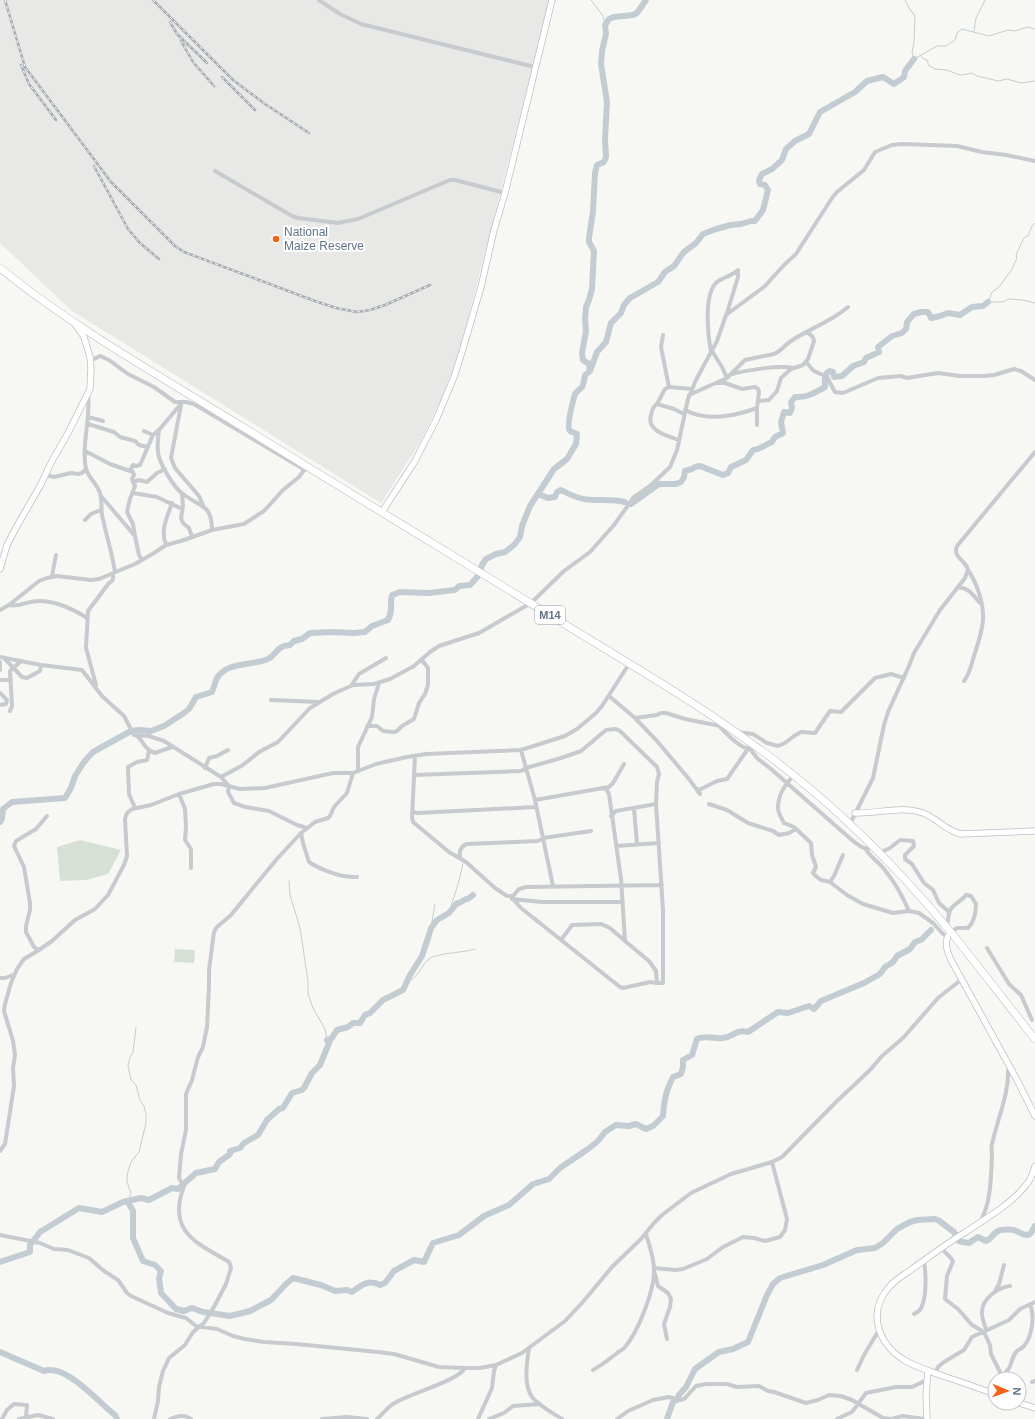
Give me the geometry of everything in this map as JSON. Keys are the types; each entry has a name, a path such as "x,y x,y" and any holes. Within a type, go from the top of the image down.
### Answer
{"highway":[{"name":"M14","path":"0,268 75,323 306,468 382,512 630,664 752,743 850,824 910,885 1035,1040"}],"street":[{"path":"319,0 340,14 361,24 535,67"},
{"path":"382,512 415,461 439,413 454,377 474,314 552,0"},
{"path":"726,315 765,286 796,254 832,198 837,192 860,174 878,150 892,145 902,144 950,146 1035,161"},
{"path":"215,171 292,216 338,223 358,219 450,180 455,180 505,194"},
{"path":"221,777 243,765 259,752 278,742 310,708 320,702 350,686 379,683 410,669 439,646 479,633 531,603 564,571 590,552 614,525 634,497 650,486 667,471 674,460 690,395 692,390 711,352 719,336 738,277 738,270 734,274 724,277 716,283 710,295 708,332 711,352 722,367 727,378"},
{"path":"690,395 732,375 745,360 774,354 791,341 830,320 848,307"},
{"path":"75,323 84,337 90,361 91,379 88,395 88,424 85,451 86,469 96,485 100,496 101,510 114,573 112,582 89,608 87,618 86,648 96,687"},
{"path":"758,401 770,400 776,391 781,378 794,368 806,362 814,341 813,337 806,332"},
{"path":"663,335 661,347 669,387"},
{"path":"0,610 9,605 39,581 52,576 91,580 99,579 142,560 166,545 212,530 237,526 251,521 264,511 283,490 299,477 306,468 194,404 175,402 154,387 128,374 109,360 100,356 90,361"},
{"path":"806,362 814,371 827,377 837,393 846,392 878,378 901,376 907,378 938,373 960,376 985,376 1014,369 1021,371 1035,380"},
{"path":"732,375 771,367 785,366 794,368"},
{"path":"716,383 726,383 742,388 755,387 758,389 760,392 757,408 757,425"},
{"path":"679,440 667,436 654,428 650,417 665,389 669,387 692,390"},
{"path":"0,569 7,545 88,395"},
{"path":"130,471 133,465 140,465 153,435 181,404 195,398"},
{"path":"181,404 171,458 175,468 199,496 203,505 211,515 212,530"},
{"path":"657,404 696,415 717,417 733,416 738,413 757,408"},
{"path":"88,417 102,421"},
{"path":"88,424 114,432 120,437 135,441 139,445 148,447"},
{"path":"159,430 157,444 158,453 172,481 182,494 203,505"},
{"path":"144,431 153,435"},
{"path":"85,451 110,464 133,472 134,476 132,479 135,486 130,499 128,512 133,524 139,555 142,560"},
{"path":"964,682 977,650 983,620 976,585 966,564 956,555 957,546 1035,452"},
{"path":"45,475 54,477 71,473 78,474 82,473 86,469"},
{"path":"133,482 139,480 147,482 165,469"},
{"path":"133,492 157,497 182,509"},
{"path":"182,494 181,518 189,528 192,537"},
{"path":"100,496 135,536"},
{"path":"166,545 162,536 172,503"},
{"path":"85,520 91,514 101,510"},
{"path":"52,576 56,555"},
{"path":"850,824 873,778 884,725 890,706 904,678 914,653 940,610 965,578 968,570"},
{"path":"958,587 963,587 970,591 981,604"},
{"path":"9,605 17,606 31,602 50,602 70,609 87,618"},
{"path":"2,657 22,677 27,678 40,671 41,665"},
{"path":"2,657 41,665 82,670 102,696 124,716 134,736 137,736 142,740 149,751 155,753 172,747"},
{"path":"350,686 359,674 386,658"},
{"path":"367,726 377,726 383,731 394,732 414,719 419,703 425,694 428,685 428,668 422,660"},
{"path":"10,712 12,706 12,680 10,671 21,661"},
{"path":"0,662 0,670"},
{"path":"0,1151 5,1144 14,1086 14,1048 4,1011 13,975 24,959 52,941 75,920 95,909 108,895 126,861 128,851 125,820 127,813 135,808 151,805 180,794 214,784 240,789 265,788 333,773 356,772 393,760 415,756 521,750 565,736 577,729 596,713 630,664"},
{"path":"635,718 666,713 685,720 718,725 732,730 750,733 772,744 782,745 801,732 815,733 830,711 841,712 875,678 891,674 904,678"},
{"path":"0,680 12,680"},
{"path":"154,1419 159,1387 163,1371 169,1358 185,1345 193,1332 200,1326 215,1305 226,1284 231,1266 229,1262 205,1248 187,1234 180,1222 179,1211 184,1186 179,1178 181,1154 186,1130 186,1094 192,1080 198,1057 203,1047 209,987 208,970 214,932 217,927 231,916 276,860 301,833 318,820 328,818 334,807 347,793 356,772 358,746 372,717 374,699 379,683"},
{"path":"0,694 7,700"},
{"path":"609,696 635,718 657,741 698,792 717,781 727,779 752,743"},
{"path":"0,705 6,704 7,700 12,698"},
{"path":"271,700 320,702"},
{"path":"718,725 732,738 750,750 786,784 853,841 865,848 870,856 885,870 909,911"},
{"path":"414,775 521,772 526,768 573,754 586,747 606,730 616,729 657,767 659,774 656,804 662,885 663,983 650,982 622,988 521,908 512,898"},
{"path":"137,736 146,735 164,741 221,777 229,786"},
{"path":"205,768 209,758 217,756 228,750"},
{"path":"521,750 535,800 553,886"},
{"path":"135,808 129,794 128,767 137,762 147,760 149,751"},
{"path":"415,756 413,822 449,852 460,857 495,888 512,898 542,902 622,902"},
{"path":"624,764 612,784 609,794 622,885 625,941"},
{"path":"793,776 780,793 778,808 784,823 796,829 811,843 812,855 816,867 814,873 821,880 830,882 847,895 863,904 892,913 909,911 922,914 944,934 948,932 957,928 965,929 970,926 975,916 976,904 971,896 966,895 961,902 952,907 949,913 948,932 946,940 948,953 1030,1103 1035,1116"},
{"path":"535,800 604,788 612,784"},
{"path":"229,786 228,792 234,803 245,807 269,811 306,829"},
{"path":"604,788 609,794"},
{"path":"180,794 185,809 185,840 191,850 191,868"},
{"path":"610,804 611,808 616,811"},
{"path":"611,816 616,811 656,804"},
{"path":"709,804 728,810 748,823 774,831 779,835 789,833 796,829"},
{"path":"413,812 536,807"},
{"path":"634,808 637,844"},
{"path":"855,813 894,810 919,812 928,815 951,831 961,834 1035,831"},
{"path":"39,950 34,947 26,932 30,906 24,867 14,846 16,841 36,829 48,816"},
{"path":"460,857 459,852 461,848 467,844 529,842 538,841 543,838 590,831"},
{"path":"301,833 309,862 335,874 347,877 356,877"},
{"path":"879,853 890,848 900,840 913,841 914,846 905,855 905,859 915,869 924,883 933,890 939,903 949,913"},
{"path":"616,846 659,843"},
{"path":"865,848 869,849 872,846"},
{"path":"830,882 843,856"},
{"path":"512,898 522,887 662,885"},
{"path":"561,940 572,925 601,924 610,928 649,962 656,971 657,982"},
{"path":"987,948 1009,984 1021,995 1032,1020"},
{"path":"0,978 13,975"},
{"path":"0,1235 40,1243 54,1249 68,1250 85,1256 118,1280 127,1293 131,1296 168,1313 186,1318 196,1326 217,1329 233,1336 264,1342 394,1354 428,1364 465,1368 480,1368 496,1365 514,1358 530,1348 565,1321 582,1303 612,1266 646,1234 662,1216 691,1193 731,1174 772,1162 782,1157 870,1070 882,1056 903,1038 938,998 962,979"},
{"path":"979,1223 987,1207 991,1177 991,1149 1006,1090 1008,1062"},
{"path":"654,1270 683,1269 707,1259 723,1247 743,1237 765,1241 780,1238 785,1230 787,1219 772,1162"},
{"path":"987,1391 928,1371 893,1352 885,1342 879,1330 877,1314 878,1307 882,1295 893,1283 940,1248 979,1223 1021,1191 1029,1181 1035,1166"},
{"path":"646,1234 652,1254 658,1286 668,1293 670,1299 670,1306 664,1324 667,1339"},
{"path":"940,1248 953,1261 947,1276 945,1299 958,1309 972,1325 985,1331"},
{"path":"914,1314 920,1310 923,1299 925,1272 924,1261"},
{"path":"992,1295 999,1284 1004,1265"},
{"path":"593,1370 605,1364 624,1348 630,1340 648,1301 652,1287 654,1270"},
{"path":"999,1371 985,1331 982,1307 992,1295 1002,1288 1010,1286"},
{"path":"935,1373 938,1367 944,1362 964,1350 972,1337 1010,1320 1020,1309 1035,1302"},
{"path":"1008,1371 1011,1367 1017,1351 1027,1342 1033,1326 1033,1310 1030,1304"},
{"path":"857,1370 864,1354 879,1330"},
{"path":"530,1348 526,1377 532,1396 540,1404 562,1419"},
{"path":"478,1419 492,1388 496,1365"},
{"path":"377,1419 393,1404 412,1394 438,1385 462,1372 465,1368"},
{"path":"617,1419 628,1411 653,1400 671,1397 679,1399 684,1398 696,1386 706,1384 727,1384 737,1387 759,1386 768,1391 802,1402 810,1402 829,1395 841,1396 858,1404 878,1418 891,1419 903,1416 926,1419 928,1371"},
{"path":"837,1419 851,1413 866,1393 896,1387 912,1387 927,1380"},
{"path":"2,1419 7,1410 14,1404 27,1405 26,1417"},
{"path":"489,1419 504,1413 513,1406 540,1404"},
{"path":"19,1419 38,1415 53,1419"},
{"path":"170,1419 181,1416 191,1419"},
{"path":"322,1419 347,1417 367,1419"}],"shaded area":[{"path":"0,0 550,0 460,350 443,396 419,444 381,503 72,311 0,243"},
{"path":"80,840 121,850 108,874 86,880 60,881 57,847"},
{"path":"175,949 195,950 194,963 174,962"}],"waterway":[{"path":"591,0 603,16 605,25"},
{"path":"590,371 589,364 583,360 582,353 586,331 586,307 592,289 594,251 589,242 589,238 593,211 595,173 597,165 604,162 606,157 605,139 607,102 601,64 606,34 605,25 609,19 614,17 633,15 637,13 646,0"},
{"path":"905,0 915,16 912,52 914,59 937,46 946,46 955,40 957,33 962,29 989,36 1008,30 1015,31 1028,27 1035,29"},
{"path":"974,31 976,18 985,0"},
{"path":"921,57 928,61 928,65 935,69 947,70 957,74 962,75 972,73 977,76 998,81 1007,79 1021,83 1035,81"},
{"path":"481,569 486,559 496,554 505,552 514,545 520,537 522,526 530,506 554,469 567,459 576,444 577,434 570,431 569,428 570,413 575,394 582,387 585,375 590,371 597,352 606,342 611,323 621,313 624,305 630,298 658,282 665,272 674,266 684,252 696,243 703,234 731,225 755,221 763,210 768,190 765,185 760,184 759,180 762,174 772,169 782,160 786,149 795,141 809,134 820,112 855,92 867,81 883,77 894,84 904,77 905,71 914,59"},
{"path":"1035,223 1032,226 1028,236 1024,238 1016,255 1017,258 1012,269 999,287 992,292 988,302 1003,302 1009,299 1035,303"},
{"path":"631,504 659,484 676,484 681,482 685,471 695,467 700,466 723,475 728,473 731,467 746,460 753,450 761,448 772,442 775,437 783,433 781,422 784,412 790,413 792,408 791,402 795,397 807,396 825,387 825,376 828,372 833,372 834,377 842,376 853,366 864,362 866,358 879,352 878,347 892,336 902,333 906,329 907,322 914,314 928,312 931,318 948,313 960,315 972,307 983,306 988,302"},
{"path":"538,494 548,498 555,497 557,492 561,490 585,499 625,502"},
{"path":"0,822 2,819 3,809 12,802 65,798 71,788 75,776 93,752 131,731 151,731 164,726 189,709 196,697 212,692 217,678 227,669 234,666 268,659 280,648 290,645 294,641 302,639 310,633 365,632 372,626 388,620 391,613 392,595 400,592 429,593 455,590 459,586 470,585 478,576"},
{"path":"449,913 459,882 463,863"},
{"path":"289,881 290,895 300,928 308,981 308,994 313,1008 325,1029 327,1040"},
{"path":"0,1262 30,1252 30,1245 40,1232 79,1208 102,1212 123,1202 141,1198 149,1200 172,1188 178,1189 196,1173 215,1169 219,1162 230,1154 230,1151 240,1148 244,1143 258,1135 267,1120 279,1109 283,1108 292,1093 304,1088 312,1073 320,1065 329,1043 327,1040 331,1039 337,1030 348,1027 353,1023 360,1023 365,1015 370,1013 383,1000 403,990 410,975 422,956 431,928 437,920 449,913 457,903 468,899 473,895"},
{"path":"431,928 435,904"},
{"path":"128,1202 133,1211 133,1238 143,1261 155,1265 161,1271 159,1278 161,1293 176,1309 184,1311 192,1308 203,1312 230,1316 250,1311 271,1300 293,1278 321,1285 335,1291 347,1290 352,1292 362,1285 369,1283 376,1283 380,1285 385,1283 394,1271 414,1260 424,1262 433,1243 459,1235 484,1216 509,1205 533,1184 549,1179 560,1168 588,1149 598,1141 605,1132 616,1125 629,1126 636,1124 646,1129 653,1126 663,1116 666,1096 673,1077 681,1074 683,1060 692,1055 697,1039 704,1037 723,1038 737,1032 748,1032 778,1012 788,1013 809,1006 814,1009 821,1001 864,983 880,974 885,967 893,962 897,956 910,949 915,942 921,940 931,930"},
{"path":"408,981 414,978 426,961 432,957 475,949"},
{"path":"128,1202 131,1193 127,1182 127,1175 131,1162 139,1152 146,1123 144,1106 140,1100 136,1085 131,1080 128,1066 133,1052 136,1028"},
{"path":"667,1419 673,1402 677,1400 679,1395 686,1387 695,1369 719,1352 733,1349 748,1342 767,1295 773,1284 780,1278 823,1265 857,1250 875,1248 883,1243 897,1229 917,1220 938,1220 954,1232 959,1241 969,1243 978,1237 986,1241 996,1232 1002,1230 1015,1230 1028,1235 1035,1226"},
{"path":"0,1352 44,1371 53,1370 72,1378 115,1415 117,1419"}],"railway":[{"path":"5,0 25,67 111,182 175,246 184,252 315,301 336,308 357,312 370,310 385,305 430,285"},
{"path":"153,0 233,80 265,104 309,133"},
{"path":"170,22 177,34 207,63"},
{"path":"181,41 193,62 214,86"},
{"path":"21,65 29,84 56,120"},
{"path":"222,77 255,110"},
{"path":"94,166 128,229 140,243 159,259"}],"place":[{"name":"National Maize Reserve","path":"276,239"}]}
